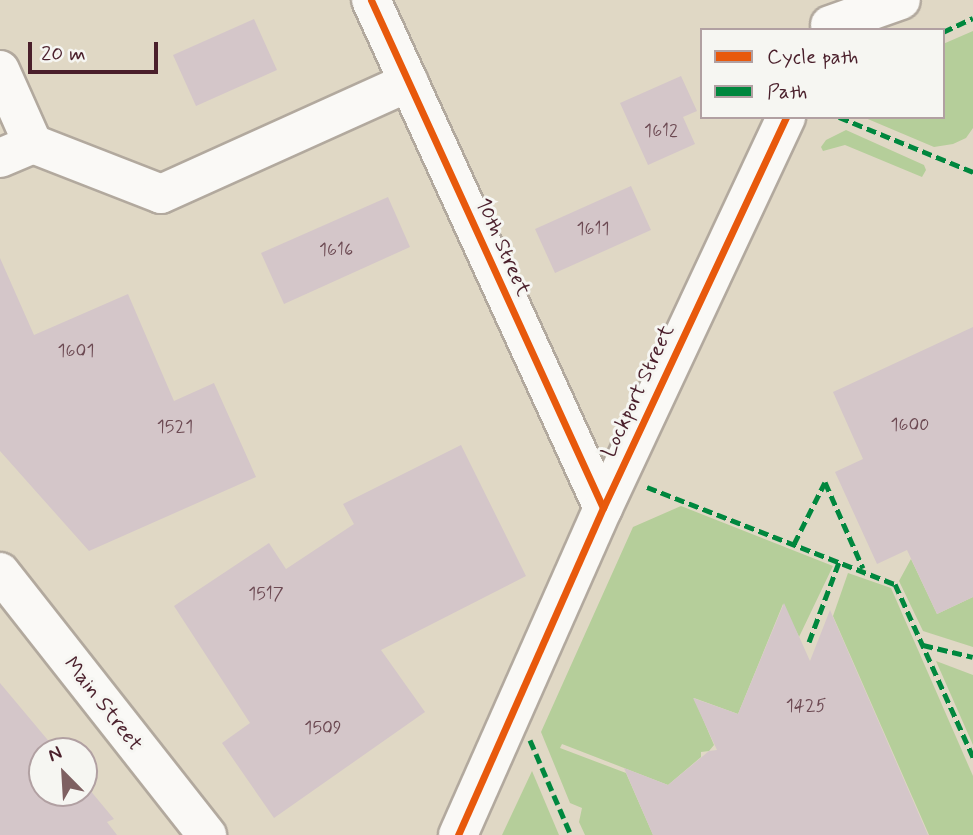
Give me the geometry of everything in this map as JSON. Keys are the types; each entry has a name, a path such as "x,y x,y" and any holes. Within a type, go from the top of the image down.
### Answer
{"street":[{"name":"10th Street","path":"372,0 603,508"},
{"path":"833,18 901,0"},
{"path":"0,70 17,151 161,194 409,82"},
{"name":"Lockport Street","path":"458,835 603,508 785,119"},
{"name":"Main Street","path":"0,572 207,835"}],"green space":[{"path":"973,31 973,128 966,138 953,144 934,147 868,119 945,119 945,43"},
{"path":"846,130 924,165 926,170 922,177 845,145 823,151 821,147 826,140"},
{"path":"681,506 833,566 799,637 783,604 738,714 694,698 714,745 709,751 701,752 701,757 668,785 562,744 560,748 626,773 653,835 585,835 579,822 582,808 570,803 541,732 633,527"},
{"path":"911,559 937,614 973,597 973,647 923,631 899,581"},
{"path":"848,573 891,588 973,776 973,835 929,835 833,616"},
{"path":"936,661 973,675 973,745"},
{"path":"532,771 559,835 502,835"}],"building":[{"path":"254,19 277,70 196,106 173,55"},
{"path":"681,76 697,111 683,117 695,144 648,165 620,103"},
{"path":"631,186 651,230 555,273 535,229"},
{"path":"388,197 410,247 284,304 261,253"},
{"path":"0,258 34,335 128,294 174,401 214,383 256,477 89,551 0,451"},
{"path":"973,327 973,597 937,614 907,550 877,564 835,472 863,459 833,392"},
{"path":"461,445 526,576 381,650 425,712 274,818 222,743 250,723 174,606 269,543 286,569 354,524 343,504"},
{"path":"784,603 810,661 830,610 928,835 653,835 624,768 668,785 709,751 717,750 693,698 738,714"},
{"path":"0,683 45,737 28,737 28,807 98,807 98,800 114,819 107,822 117,835 0,835"}],"marked path":[{"path":"945,31 973,18"},
{"path":"844,119 973,172"},
{"path":"794,544 825,482 863,568"},
{"path":"647,487 895,584 973,757"},
{"path":"809,642 839,562"},
{"path":"923,645 973,657"},
{"path":"530,740 571,835"}],"cycle path":[{"path":"371,0 603,508"},
{"path":"458,835 603,508 785,119"}]}
